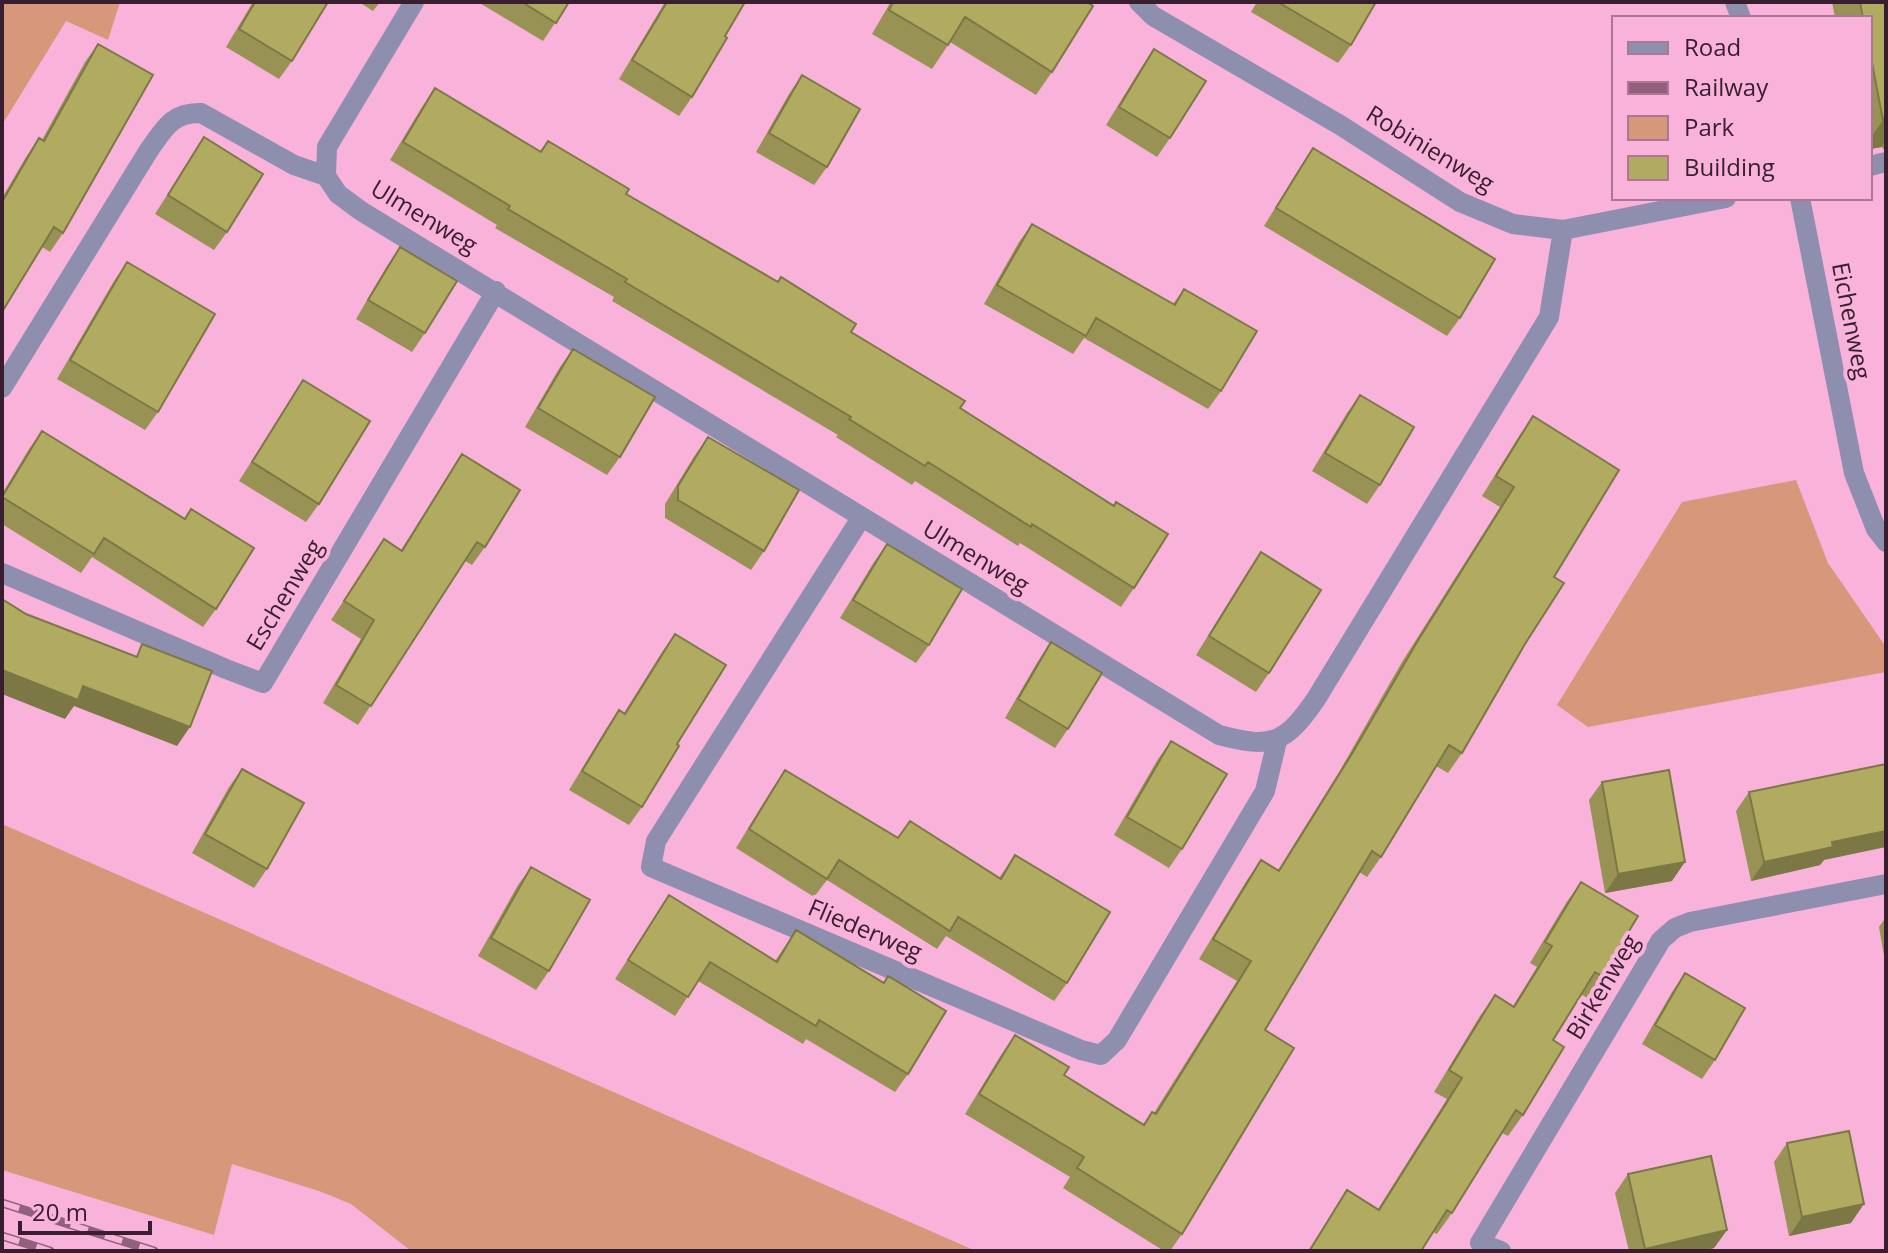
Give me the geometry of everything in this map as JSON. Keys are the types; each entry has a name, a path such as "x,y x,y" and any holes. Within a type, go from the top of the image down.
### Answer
{"street":[{"path":"2,388 164,129 176,118 188,113 201,113 294,165 326,176 327,147 414,2"},
{"name":"Robinienweg","path":"1139,2 1153,16 1340,125 1460,202 1513,224 1563,230 1716,200"},
{"name":"Ulmenweg","path":"326,176 338,194 361,211 1219,735 1247,742 1277,741"},
{"name":"Eichenweg","path":"1800,200 1854,473 1876,529 1886,542"},
{"path":"1277,741 1298,725 1316,699 1549,317 1563,230"},
{"name":"Eschenweg","path":"2,573 263,683 496,291"},
{"name":"Fliederweg","path":"861,518 656,841 651,867 1066,1044 1101,1055 1117,1040 1265,791 1277,741"},
{"name":"Birkenweg","path":"1501,1251 1480,1243 1661,940 1675,928 1690,922 1886,884"}],"green space":[{"path":"2,2 120,2 108,40 66,21 2,125"},
{"path":"1796,480 1828,563 1886,647 1886,672 1588,727 1557,705 1682,502"},
{"path":"2,824 976,1251 411,1251 351,1204 232,1164 214,1235 2,1170"}],"building":[{"path":"255,2 328,2 292,61 239,29"},
{"path":"522,2 569,2 556,23"},
{"path":"667,2 745,2 692,97 632,60"},
{"path":"893,2 1087,2 1093,6 1052,72 965,17 948,45 889,10"},
{"path":"1278,2 1376,2 1351,45"},
{"path":"1860,2 1886,2 1886,119 1883,120 1872,63 1872,16 1863,16"},
{"path":"98,44 153,75 63,233 54,227 2,312 2,202 39,138 44,141"},
{"path":"1154,49 1206,81 1170,138 1119,107"},
{"path":"802,75 860,109 827,167 769,133"},
{"path":"435,88 541,152 548,141 629,189 626,194 778,282 781,277 856,324 851,332 965,401 960,408 1114,506 1116,502 1168,534 1134,588 928,462 925,466 849,419 851,417 625,282 627,279 403,142"},
{"path":"204,137 263,174 227,232 168,195"},
{"path":"1313,148 1495,259 1460,318 1276,208"},
{"path":"1032,224 1175,305 1184,289 1257,331 1221,391 1096,318 1086,336 997,285"},
{"path":"400,247 457,281 425,333 368,300"},
{"path":"127,262 215,314 158,412 70,360"},
{"path":"573,349 655,397 620,457 538,408"},
{"path":"303,380 370,421 319,504 252,462"},
{"path":"1360,395 1414,427 1380,485 1325,453"},
{"path":"1533,416 1619,470 1554,577 1564,583 1462,753 1449,745 1381,857 1372,851 1265,1030 1294,1048 1182,1234 1077,1168 1084,1157 979,1094 1015,1035 1069,1067 1064,1075 1144,1125 1152,1112 1156,1114 1251,961 1213,939 1261,860 1279,871 1353,752 1417,642 1514,487 1496,476"},
{"path":"42,431 185,519 191,509 254,548 216,609 104,538 94,554 2,497"},
{"path":"708,437 799,490 764,551 678,500 678,486"},
{"path":"462,454 520,490 485,547 477,542 371,706 336,685 374,620 344,601 384,539 402,551"},
{"path":"887,544 962,589 929,645 853,600"},
{"path":"1261,552 1321,590 1269,673 1209,636"},
{"path":"2,599 26,614 137,657 142,644 212,671 190,727 83,686 78,700 2,670"},
{"path":"675,634 726,665 642,807 582,771 619,710 625,714"},
{"path":"1051,642 1102,673 1068,729 1018,699"},
{"path":"1171,741 1227,774 1182,849 1127,817"},
{"path":"1886,764 1886,831 1832,842 1833,847 1764,862 1749,792"},
{"path":"242,769 304,803 267,869 205,834"},
{"path":"785,770 898,838 910,821 1001,879 1015,855 1110,912 1067,983 958,917 950,931 839,860 827,879 749,829"},
{"path":"1669,770 1685,862 1618,874 1602,782"},
{"path":"531,867 590,900 549,971 491,938"},
{"path":"1581,882 1638,916 1602,976 1595,972 1553,1040 1564,1047 1523,1115 1516,1110 1452,1213 1447,1210 1421,1251 1310,1250 1347,1190 1379,1210 1462,1078 1449,1070 1495,995 1514,1007 1552,946 1545,942"},
{"path":"669,895 777,962 796,930 884,983 888,976 946,1011 908,1074 819,1020 816,1026 710,962 688,997 628,960"},
{"path":"1685,973 1745,1008 1715,1060 1655,1025"},
{"path":"1849,1131 1864,1204 1802,1217 1787,1143"},
{"path":"1711,1156 1727,1230 1645,1249 1628,1174"}],"railway":[{"path":"2,1203 154,1251"},
{"path":"2,1236 50,1251"}]}
